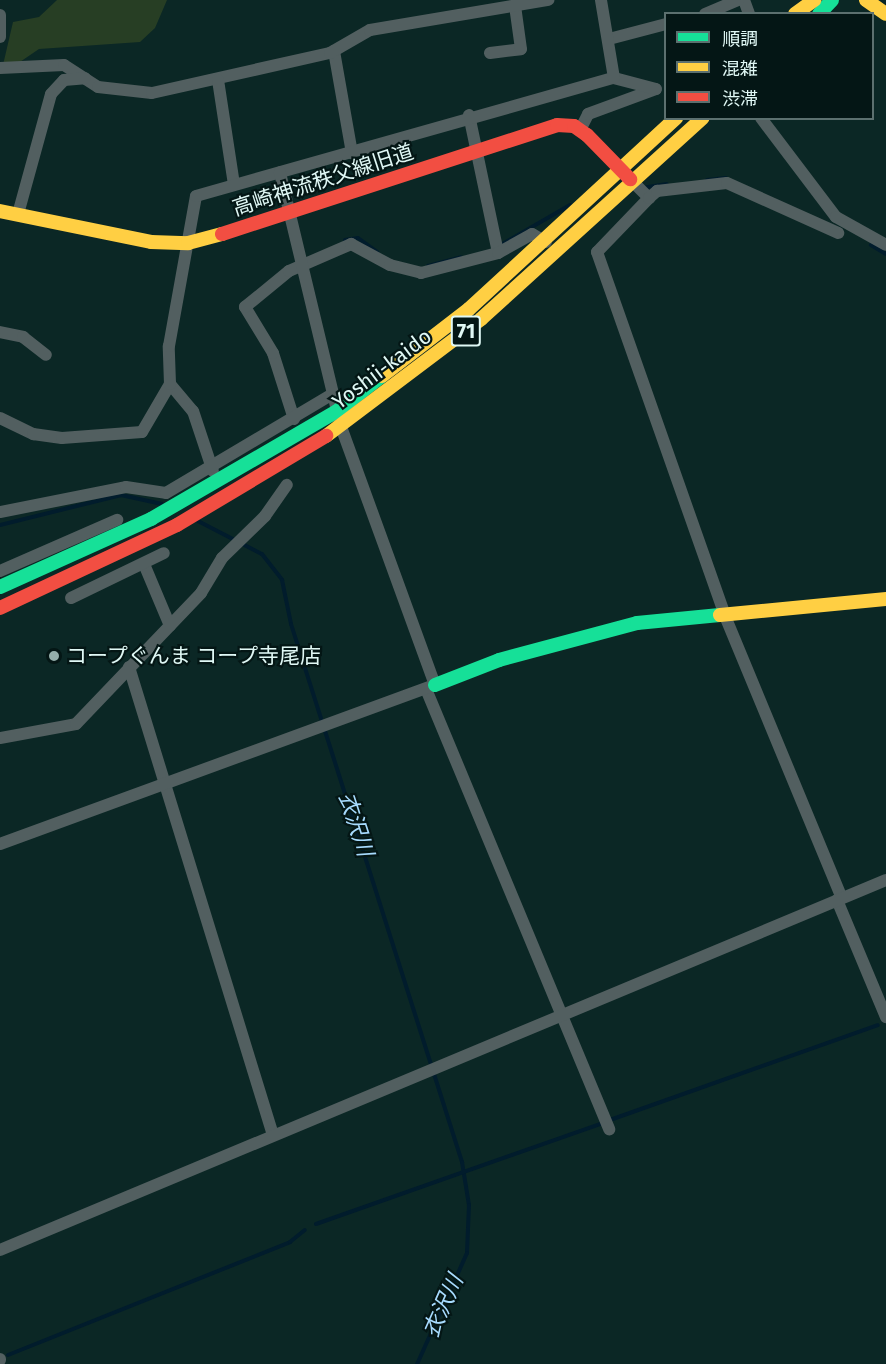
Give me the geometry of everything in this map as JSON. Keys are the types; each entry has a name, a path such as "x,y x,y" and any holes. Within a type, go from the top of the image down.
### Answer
{"main road":[{"path":"798,12 814,0"},
{"path":"821,12 832,0"},
{"path":"866,0 886,14"},
{"name":"Yoshii-kaido","path":"0,587 183,503 337,411 546,242 674,120"},
{"name":"Yoshii-kaido","path":"0,608 177,525 341,427 481,319 700,120"},
{"name":"高崎神流秩父線旧道","path":"0,211 152,242 188,243 291,214 557,125 580,130"},
{"path":"580,130 633,182"},
{"path":"431,687 575,638 637,623 886,599"}],"street":[{"path":"0,68 64,66 109,90 152,93 218,80 334,51 370,30 548,0"},
{"path":"601,0 614,78"},
{"path":"710,12 738,0"},
{"path":"490,53 521,49 515,6"},
{"path":"0,15 0,37"},
{"path":"609,39 664,25"},
{"path":"334,51 352,153"},
{"path":"18,214 51,94 64,80 85,78"},
{"path":"0,418 33,434 62,438 135,436 170,384 169,346 196,196 352,153 469,115 614,78 661,87"},
{"path":"218,80 234,185"},
{"path":"580,130 588,114 661,87"},
{"path":"469,115 498,253"},
{"path":"763,120 836,217 886,245"},
{"path":"280,172 304,264 341,427 431,687 609,1129"},
{"path":"633,182 648,198"},
{"path":"838,233 727,183 657,191 597,252 725,616 886,1017"},
{"path":"294,419 273,353 245,307 304,264 351,244 410,273 498,253 532,234 546,242"},
{"path":"0,332 23,338 46,355"},
{"path":"170,384 193,411 212,470"},
{"path":"0,512 126,487 166,493 212,470 333,394"},
{"path":"0,738 76,724 170,626 287,485"},
{"path":"0,571 117,520"},
{"path":"71,598 164,553"},
{"path":"144,564 170,626"},
{"path":"129,667 273,1134"},
{"path":"0,844 166,786 431,687"},
{"path":"0,1250 273,1134 886,880"}],"green space":[{"path":"57,0 167,0 155,28 140,42 39,49 14,66 3,65 13,22 39,17"}],"waterway":[{"path":"707,180 726,178"},
{"path":"642,188 667,184"},
{"path":"499,246 570,205"},
{"path":"345,240 358,238 377,252"},
{"path":"871,245 886,254"},
{"path":"428,266 461,257"},
{"name":"衣沢川","path":"0,525 121,495 162,504"},
{"name":"衣沢川","path":"196,520 262,554 282,580 291,624 462,1162 469,1205 467,1253 417,1364"},
{"path":"610,1120 878,1025"},
{"path":"316,1224 600,1124"},
{"path":"8,1355 290,1242 305,1230"}],"traffic: fast":[{"path":"821,12 832,0"},
{"path":"0,587 151,519 337,411 382,376"},
{"path":"435,685 499,660 637,623 720,615"}],"traffic: slow":[{"path":"798,12 814,0"},
{"path":"866,0 886,14"},
{"path":"382,376 469,309 674,120"},
{"path":"326,436 481,319 701,120"},
{"path":"0,211 151,242 188,243 222,234"},
{"path":"720,615 886,599"}],"traffic: jam":[{"path":"222,234 557,125 574,126 587,135 630,179"},
{"path":"0,608 177,525 326,436"}],"place":[{"name":"コープぐんま コープ寺尾店","path":"54,656"}]}
